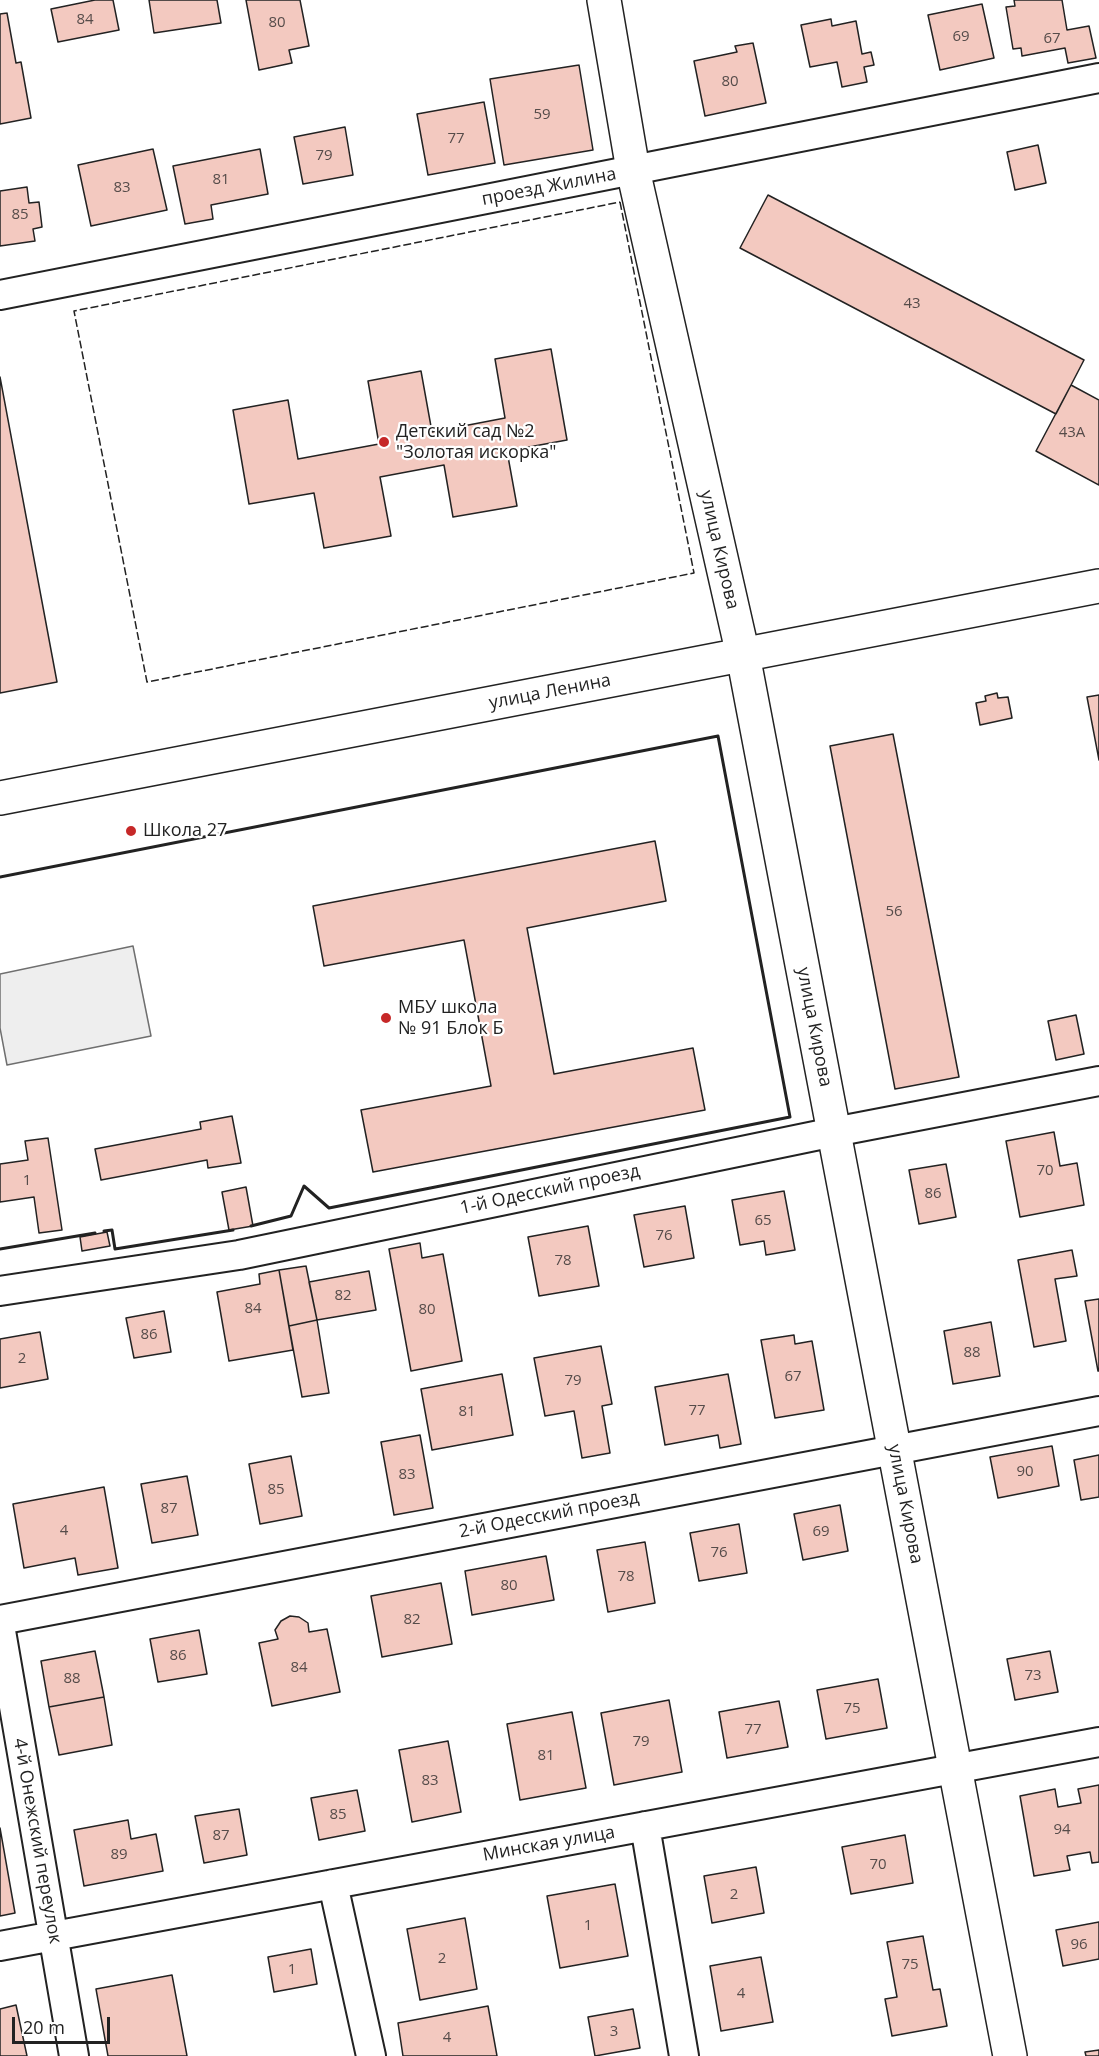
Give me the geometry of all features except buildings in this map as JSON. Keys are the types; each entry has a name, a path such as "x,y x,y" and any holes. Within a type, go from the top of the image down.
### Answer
{"street":[{"name":"улица Кирова","path":"604,0 633,170 743,655 1010,2056"},
{"name":"проезд Жилина","path":"0,295 1099,78"},
{"name":"улица Ленина","path":"0,798 1099,586"},
{"name":"1-й Одесский проезд","path":"0,1291 239,1255 834,1132 1099,1081"},
{"name":"2-й Одесский проезд","path":"0,1620 1099,1411"},
{"name":"4-й Онежский переулок","path":"0,1625 74,2056"},
{"name":"Минская улица","path":"0,1946 1099,1742"},
{"path":"645,1826 684,2056"},
{"path":"333,1884 371,2056"}],"shaded area":[{"path":"133,946 151,1036 7,1065 0,1028 0,974"}],"fence":[{"path":"620,202 694,573 147,682 74,311 620,202"}],"wall":[{"path":"0,877 718,736 790,1117 329,1208 304,1186 291,1216 251,1226"},
{"path":"104,1231 112,1230 115,1249 233,1230"},
{"path":"0,1249 95,1233"}],"place":[{"name":"Детский сад №2 \"Золотая искорка\"","path":"384,442"},
{"name":"Школа 27","path":"131,831"},
{"name":"МБУ школа № 91 Блок Б","path":"386,1018"}]}
